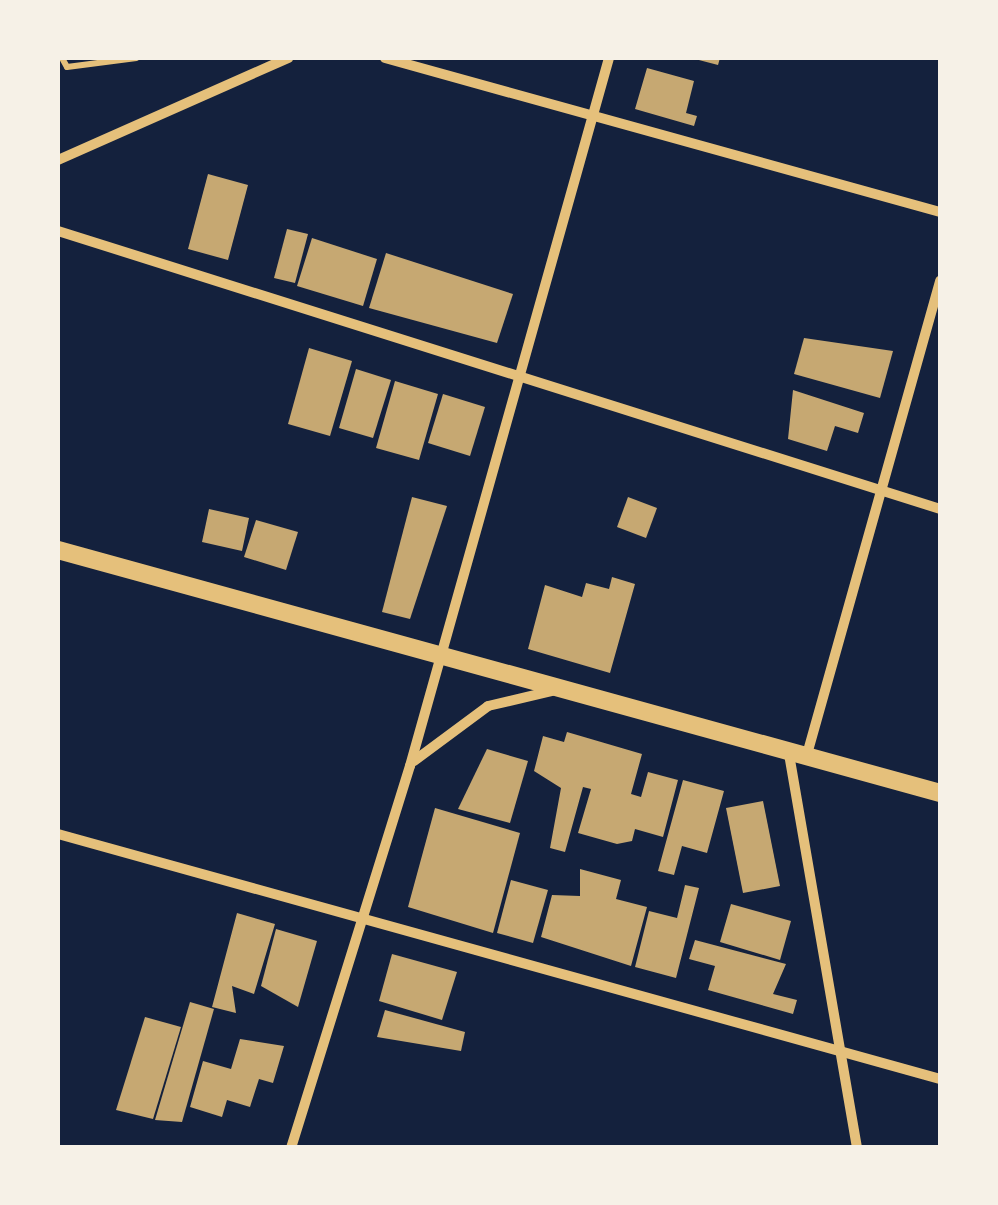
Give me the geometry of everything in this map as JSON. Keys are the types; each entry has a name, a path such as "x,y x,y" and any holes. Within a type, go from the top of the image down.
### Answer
{"street":[{"path":"58,160 288,58"},
{"path":"385,58 592,121 940,212"},
{"path":"291,1148 410,766 609,58"},
{"path":"58,231 880,494 940,509"},
{"path":"857,1148 798,756 880,494 940,280"},
{"path":"58,550 552,691 940,793"},
{"path":"410,766 469,716 552,691"},
{"path":"58,834 841,1055 940,1079"}],"path":[{"path":"62,58 67,66"},
{"path":"58,67 136,58"}],"building":[{"path":"695,58 720,58 718,65"},
{"path":"647,68 694,81 686,113 697,116 694,126 635,109"},
{"path":"208,174 248,185 228,260 188,249"},
{"path":"287,229 308,234 295,283 274,278"},
{"path":"312,238 377,259 363,306 297,286"},
{"path":"386,253 513,294 497,343 369,308"},
{"path":"804,338 893,351 880,398 794,374"},
{"path":"309,348 352,361 330,436 288,424"},
{"path":"356,369 391,380 373,438 339,428"},
{"path":"395,381 438,394 419,460 376,448"},
{"path":"793,390 864,413 858,433 835,426 827,451 788,439"},
{"path":"443,394 485,407 470,456 428,443"},
{"path":"412,497 447,506 410,619 382,612"},
{"path":"628,497 657,508 646,538 617,527"},
{"path":"209,509 249,518 242,551 202,542"},
{"path":"256,520 298,532 286,570 244,557"},
{"path":"612,577 635,584 610,673 528,649 545,585 582,597 586,583 609,589"},
{"path":"567,732 642,754 631,794 641,797 648,772 678,780 663,837 635,829 632,841 617,844 578,833 591,789 583,787 565,852 550,848 561,788 534,771 543,736 564,742"},
{"path":"487,749 528,761 510,823 458,809"},
{"path":"683,780 724,791 707,853 682,846 674,875 658,871"},
{"path":"763,801 780,886 743,893 726,808"},
{"path":"435,808 520,833 493,933 408,907"},
{"path":"580,869 621,880 616,899 647,907 631,966 541,937 552,895 580,896"},
{"path":"511,880 548,890 533,943 497,933"},
{"path":"685,885 699,888 676,978 635,967 649,911 677,918"},
{"path":"731,904 791,921 780,960 720,942"},
{"path":"237,913 275,924 254,994 232,986 236,1013 212,1007"},
{"path":"276,929 317,941 298,1007 261,986"},
{"path":"695,940 786,964 773,994 797,1000 793,1014 708,990 715,966 689,959"},
{"path":"392,954 457,972 442,1020 379,1001"},
{"path":"190,1002 214,1009 182,1122 155,1120"},
{"path":"385,1010 465,1032 461,1051 377,1037"},
{"path":"145,1017 181,1027 153,1119 116,1110"},
{"path":"240,1039 284,1046 273,1083 259,1079 250,1107 227,1100 222,1117 190,1107 203,1061 231,1069"}]}
